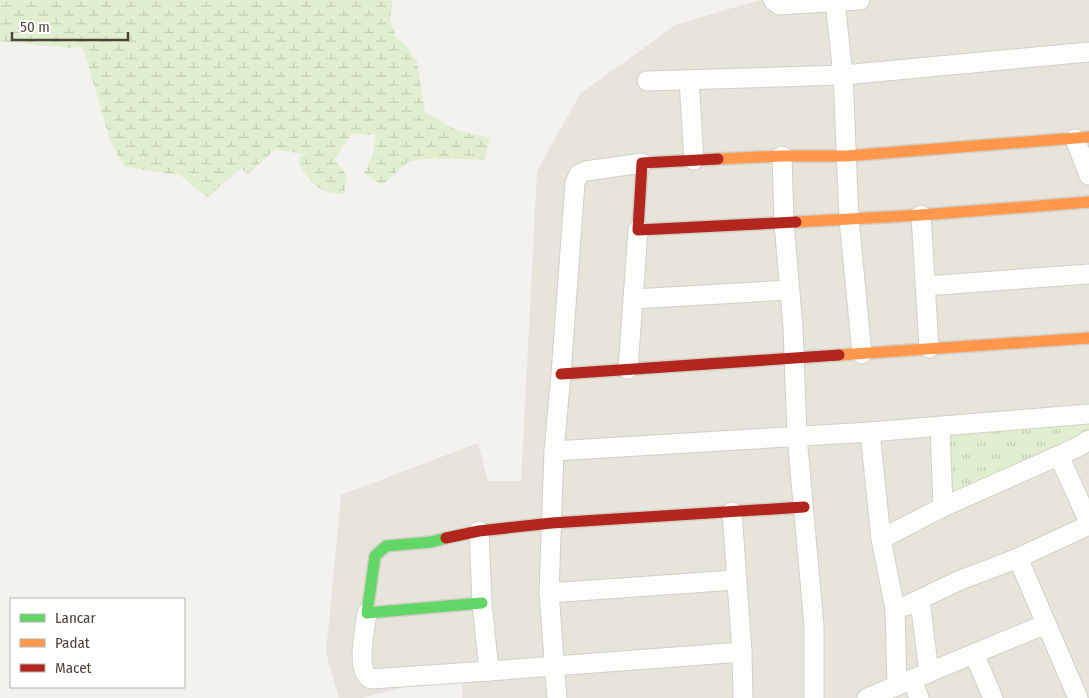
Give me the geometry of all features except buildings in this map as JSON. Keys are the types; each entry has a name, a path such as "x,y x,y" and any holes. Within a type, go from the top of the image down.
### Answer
{"street":[{"path":"773,0 779,5 860,0"},
{"path":"835,2 843,75 849,219 862,354"},
{"path":"647,81 843,75 1089,52"},
{"path":"689,81 694,160"},
{"path":"557,698 549,593 554,450 562,374 576,178 579,174 586,171 642,163 782,156 846,156 1082,138 1089,174"},
{"path":"782,156 784,223 795,358 797,436 814,626 814,698"},
{"path":"628,369 642,163"},
{"path":"638,230 920,215 1089,202"},
{"path":"920,215 929,348"},
{"path":"925,286 1089,274"},
{"path":"634,299 789,290"},
{"path":"562,374 1089,338"},
{"path":"554,450 870,432 1089,414"},
{"path":"940,426 943,507"},
{"path":"870,432 881,539 895,609 919,698"},
{"path":"881,539 943,507 1060,456 1089,440"},
{"path":"895,609 920,600 958,581 1018,558 1089,524 1060,456"},
{"path":"742,652 371,680 366,677 363,671 362,656 373,564 375,556 386,546 431,542 479,532 552,523 804,506"},
{"path":"732,512 742,652 742,698"},
{"path":"479,532 482,603 489,671"},
{"path":"1018,558 1079,698 1089,695"},
{"path":"549,593 736,580"},
{"path":"913,679 920,600"},
{"path":"367,613 482,603"},
{"path":"873,697 1046,624"},
{"path":"974,654 993,698"}],"shaded area":[{"path":"760,0 1089,0 1089,698 462,698 463,672 362,698 339,698 326,653 341,495 478,443 488,481 521,481 537,171 580,94 677,24"}],"green space":[{"path":"0,0 393,0 390,19 396,37 406,46 417,61 425,112 458,131 490,138 485,160 433,159 413,161 404,165 381,185 364,173 373,154 376,135 351,134 335,159 347,176 344,194 328,192 311,182 298,163 302,154 275,149 249,174 241,169 208,198 180,175 124,167 110,140 83,47 69,48 0,41"},
{"path":"1089,416 1089,431 1080,440 949,500 943,429"}],"traffic: fast":[{"path":"446,538 431,542 386,546 375,556 367,613 482,603"}],"traffic: slow":[{"path":"718,159 846,156 1089,137"},
{"path":"796,222 921,215 1089,202"},
{"path":"839,355 1089,338"}],"traffic: jam":[{"path":"718,159 642,163 638,230 796,222"},
{"path":"561,374 839,355"},
{"path":"446,538 479,531 552,523 804,507"}]}
